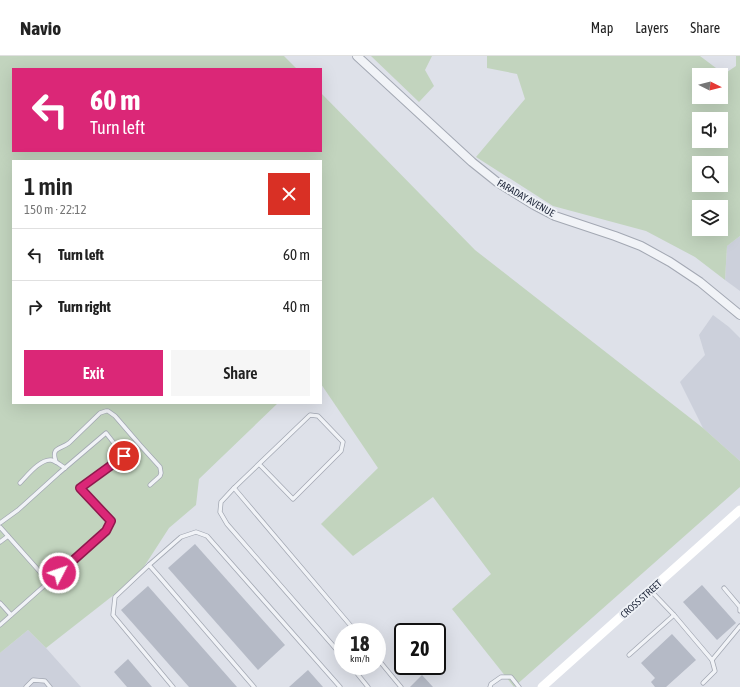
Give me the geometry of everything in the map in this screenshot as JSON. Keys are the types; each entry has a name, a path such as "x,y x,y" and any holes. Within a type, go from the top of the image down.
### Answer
{"main road":[{"name":"CROSS STREET","path":"542,687 740,510"}],"street":[{"name":"FARADAY AVENUE","path":"357,56 472,162 497,182 555,216 615,236 670,262 700,282 740,315"}],"lane":[{"path":"56,462 54,452 57,449 69,443 100,413 108,411 115,416 160,467 160,476 150,485"},
{"path":"259,464 293,499 341,451 343,442 318,416 310,416 259,464 234,488 221,502 220,512 227,524 334,647"},
{"path":"0,523 18,510 106,433 124,456 80,488 111,521 106,531 0,625"},
{"path":"20,483 42,462 49,460 56,462 65,468"},
{"path":"234,488 348,623"},
{"path":"0,527 49,582"},
{"path":"173,687 113,615 115,597 181,536 196,532 207,536 340,687"},
{"path":"0,542 8,536"},
{"path":"149,565 254,687"},
{"path":"724,588 740,607 740,611"},
{"path":"650,590 674,615 712,660 715,670 703,683"},
{"path":"0,603 11,615"},
{"path":"629,655 674,615"},
{"path":"712,660 740,626"},
{"path":"386,669 401,687"},
{"path":"358,675 368,687"},
{"path":"490,687 491,684 501,677 511,678 520,687"},
{"path":"26,687 33,680 45,681 50,687"}],"shaded area":[{"path":"740,236 740,291 725,280 727,246"},
{"path":"713,315 729,327 740,338 740,461 703,428 680,382 705,355 699,335"},
{"path":"28,630 81,687 0,687 0,653"}],"green space":[{"path":"0,56 284,56 296,68 12,68 12,152 322,152 322,94 475,250 703,428 740,461 740,487 514,687 452,609 491,574 433,497 353,556 321,524 378,468 322,385 322,160 12,160 12,404 277,404 199,479 196,505 169,528 138,576 46,648 28,630 0,653"},
{"path":"371,56 432,56 425,70 434,86 419,102"},
{"path":"487,56 700,56 716,68 692,68 692,104 728,104 728,71 736,66 736,56 740,56 740,236 727,246 725,280 695,257 646,231 553,206 476,157 525,99 517,74 487,68"}],"building":[{"path":"195,544 285,645 258,670 168,568"},
{"path":"702,585 736,623 717,640 683,602"},
{"path":"148,586 237,687 189,687 121,610"},
{"path":"672,634 696,660 666,687 655,687 651,682 655,678 641,663"},
{"path":"128,659 152,687 127,687 114,672"},
{"path":"308,670 323,687 289,687"},
{"path":"422,675 433,687 410,687"}],"route":[{"path":"59,573 106,531 111,521 80,488 124,456"}]}
